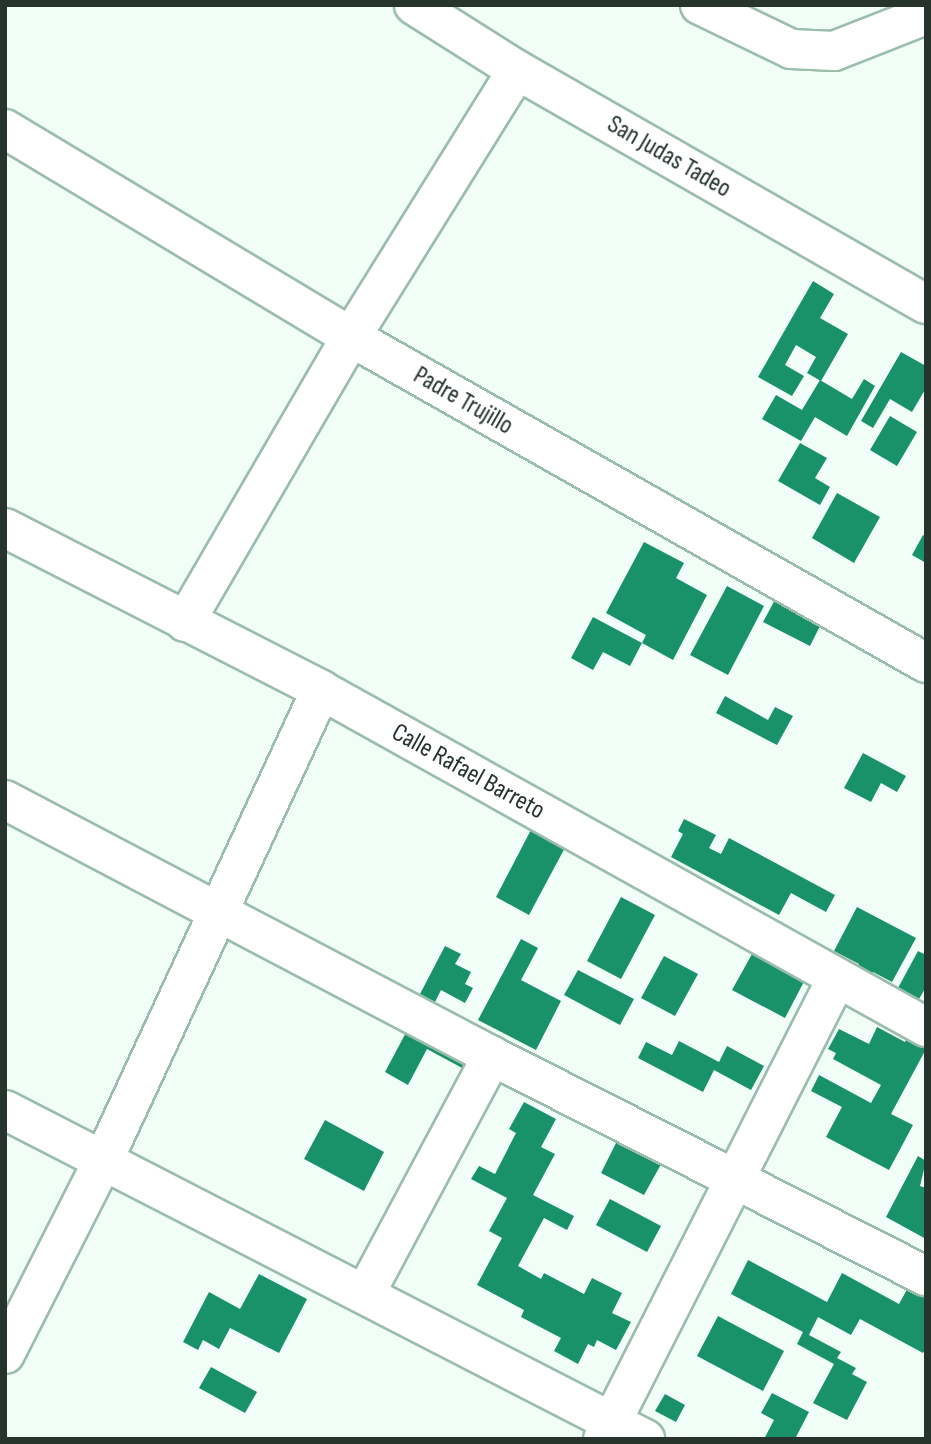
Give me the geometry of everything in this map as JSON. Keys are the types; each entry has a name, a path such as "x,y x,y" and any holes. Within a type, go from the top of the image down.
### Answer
{"street":[{"name":"San Judas Tadeo","path":"414,5 517,70 926,304"},
{"path":"700,5 790,49 834,51 926,15"},
{"path":"185,622 351,337 517,70"},
{"name":"Padre Trujillo","path":"5,128 351,337 926,663"},
{"name":"Calle Rafael Barreto","path":"5,528 321,690 926,1027"},
{"path":"5,1354 104,1159 321,690"},
{"path":"5,800 492,1056 926,1276"},
{"path":"607,1430 837,978"},
{"path":"365,1294 492,1056"},
{"path":"5,1110 365,1294 607,1430 645,1439"}],"building":[{"path":"813,281 834,294 820,318 848,334 821,381 807,373 816,357 796,345 785,365 804,376 792,396 758,377"},
{"path":"901,352 926,366 926,388 912,412 890,399 873,428 861,421"},
{"path":"864,379 875,386 847,436 815,417 801,441 762,419 776,395 802,410 820,380 852,399"},
{"path":"890,416 917,432 897,466 870,450"},
{"path":"800,443 827,458 815,478 830,487 820,505 778,481"},
{"path":"837,493 880,517 854,563 812,538"},
{"path":"923,535 926,537 926,563 912,555"},
{"path":"644,542 684,563 676,578 707,595 673,660 642,643 646,635 606,613"},
{"path":"727,586 764,606 728,675 690,655"},
{"path":"776,598 822,622 810,646 763,622"},
{"path":"593,617 642,643 630,666 603,652 593,670 571,658"},
{"path":"725,696 768,720 775,707 793,716 777,745 716,713"},
{"path":"863,753 906,776 897,792 881,783 871,802 844,788"},
{"path":"684,819 716,835 709,848 721,854 729,838 835,895 826,912 791,893 779,915 671,857 683,834 678,831"},
{"path":"534,824 568,842 529,915 496,897"},
{"path":"621,897 655,915 621,979 587,961"},
{"path":"857,907 916,938 892,982 873,972 870,977 856,969 859,964 834,951"},
{"path":"521,939 538,948 521,980 561,1001 536,1050 478,1020"},
{"path":"757,945 809,972 785,1018 732,990"},
{"path":"445,946 461,954 455,964 471,972 465,984 473,988 465,1003 441,990 435,1002 420,994"},
{"path":"918,951 926,955 926,987 919,999 898,988"},
{"path":"664,956 698,974 675,1016 641,998"},
{"path":"578,970 634,999 620,1025 564,995"},
{"path":"410,1025 470,1057 464,1069 427,1049 408,1085 385,1072"},
{"path":"877,1027 905,1042 911,1030 926,1038 926,1049 891,1114 913,1125 889,1170 826,1137 842,1107 811,1091 819,1075 871,1103 881,1085 833,1059 836,1053 828,1049 839,1029 869,1044"},
{"path":"679,1041 719,1062 727,1046 764,1066 751,1090 714,1070 703,1092 638,1058 646,1042 672,1055"},
{"path":"524,1102 556,1119 541,1147 555,1154 533,1195 574,1216 567,1230 544,1218 518,1266 541,1279 544,1273 584,1294 592,1278 622,1293 612,1313 631,1322 616,1350 597,1340 594,1347 588,1344 578,1364 554,1351 561,1338 521,1317 524,1310 477,1285 502,1238 489,1231 507,1198 471,1179 479,1166 495,1174 516,1133 509,1129"},
{"path":"325,1120 384,1152 364,1191 304,1159"},
{"path":"621,1133 665,1157 644,1195 601,1173"},
{"path":"918,1156 926,1161 920,1186 926,1188 926,1239 886,1217"},
{"path":"610,1199 661,1226 647,1252 596,1225"},
{"path":"748,1260 827,1302 842,1273 899,1304 909,1286 926,1295 926,1348 923,1353 860,1319 851,1335 818,1317 809,1335 841,1352 837,1358 856,1368 852,1374 867,1382 847,1420 813,1403 834,1364 797,1344 803,1332 731,1294"},
{"path":"259,1274 307,1299 279,1353 230,1328 219,1349 203,1340 198,1350 183,1342 209,1292 240,1309"},
{"path":"718,1316 784,1351 763,1391 697,1356"},
{"path":"211,1367 257,1392 245,1413 199,1388"},
{"path":"772,1393 809,1412 795,1439 764,1439 774,1420 761,1413"},
{"path":"665,1394 685,1405 676,1422 655,1411"}]}
